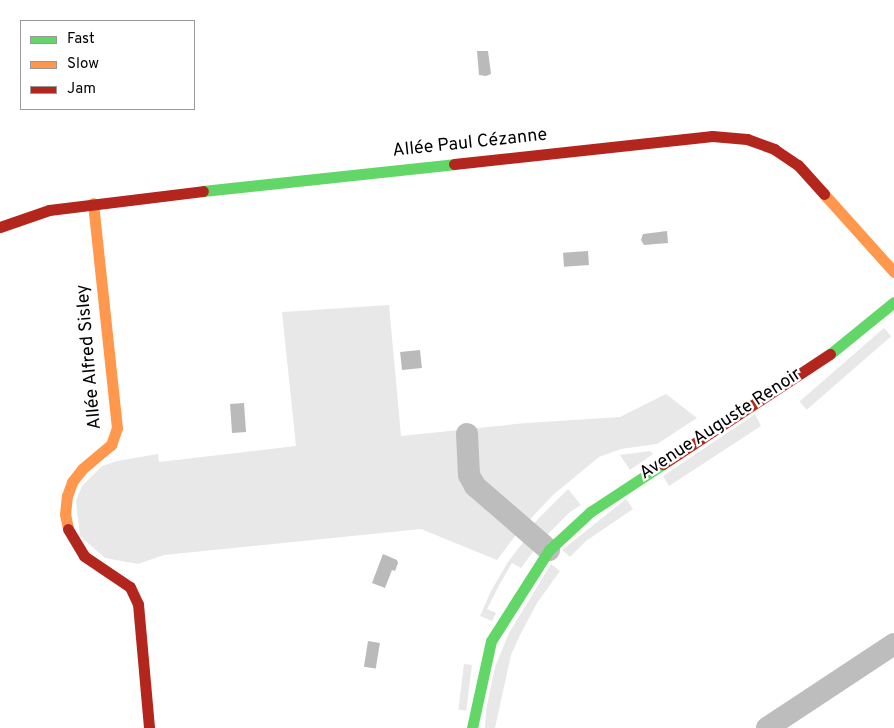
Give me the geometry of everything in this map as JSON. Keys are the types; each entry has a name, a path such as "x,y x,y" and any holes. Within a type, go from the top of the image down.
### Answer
{"street":[{"name":"Allée Paul Cézanne","path":"0,227 49,210 93,202 669,139 712,136 747,138 774,149 798,164 894,272"},
{"name":"Allée Alfred Sisley","path":"93,202 117,428 111,445 82,469 72,482 67,496 65,514 68,530 75,545 84,556 130,588 138,604 149,728"},
{"name":"Avenue Auguste Renoir","path":"472,728 472,720 491,642 549,550 590,512 831,353 894,302"},
{"path":"467,434 469,475 475,486 549,550"},
{"path":"767,728 894,644"}],"shaded area":[{"path":"477,51 488,51 491,74 486,76 479,75"},
{"path":"667,231 668,243 644,245 641,240 643,234"},
{"path":"588,251 589,265 564,267 563,253"},
{"path":"389,305 401,436 526,423 620,417 666,394 697,418 657,444 621,449 599,457 553,495 519,531 497,560 421,529 164,555 138,564 105,558 80,536 76,501 82,486 102,466 117,461 158,454 159,462 296,446 282,312"},
{"path":"884,328 891,336 807,410 799,401"},
{"path":"420,350 422,368 402,370 400,352"},
{"path":"244,403 246,432 232,433 230,404"},
{"path":"755,414 761,426 669,486 663,476"},
{"path":"650,451 653,454 630,470 620,455"},
{"path":"568,489 581,505 570,512 546,536 532,525"},
{"path":"626,499 633,509 586,541 570,557 562,550"},
{"path":"528,536 538,545 521,568 512,563 487,609 496,613 492,621 480,616 491,591 508,562"},
{"path":"383,554 397,560 398,563 395,571 392,570 385,588 372,583"},
{"path":"551,564 560,571 537,603 511,655 495,728 485,728 486,710 495,667 509,633"},
{"path":"368,641 380,643 376,669 364,667"},
{"path":"464,664 472,665 466,711 458,710"}],"traffic: fast":[{"path":"203,191 454,164"},
{"path":"830,354 894,302"},
{"path":"472,728 491,641 549,550 590,512 663,464"}],"traffic: slow":[{"path":"824,194 894,272"},
{"path":"68,529 65,514 67,496 72,482 82,469 111,445 117,428 93,203"}],"traffic: jam":[{"path":"454,164 712,136 747,139 774,149 798,165 824,194"},
{"path":"0,227 49,210 203,191"},
{"path":"663,464 830,354"},
{"path":"68,529 84,556 130,587 138,604 149,728"}]}
